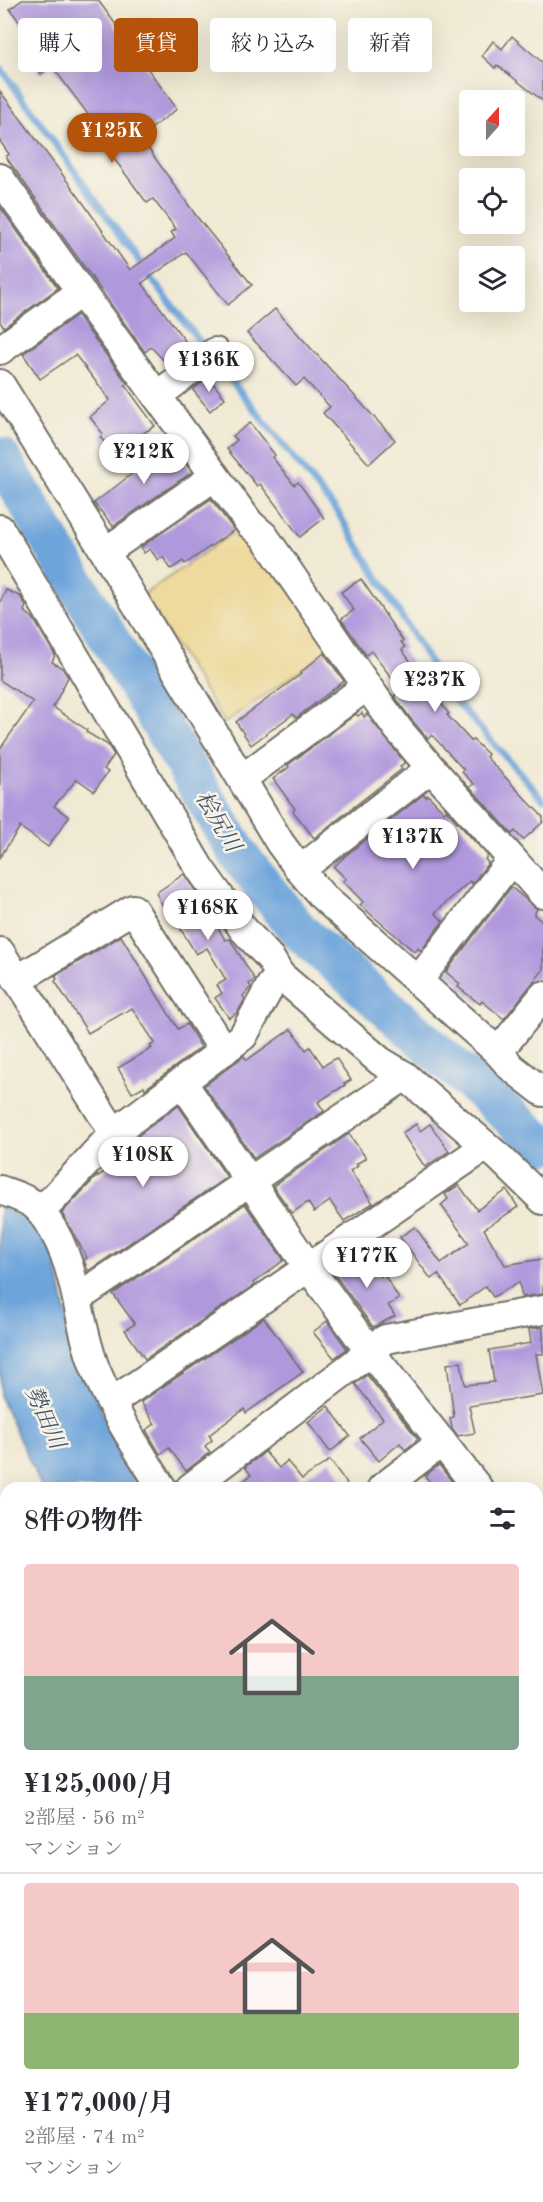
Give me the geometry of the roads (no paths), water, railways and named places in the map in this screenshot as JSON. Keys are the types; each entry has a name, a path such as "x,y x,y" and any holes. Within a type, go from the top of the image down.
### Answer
{"street":[{"path":"0,178 250,524 264,537 398,729 543,894"},
{"path":"0,350 81,292"},
{"path":"158,395 208,356"},
{"path":"0,384 243,778 280,843 300,870 328,903 543,1092"},
{"path":"105,552 215,476"},
{"path":"0,529 8,565 200,869 244,930 270,958 280,975 380,1061 405,1076 486,1146 543,1200"},
{"path":"243,778 367,686"},
{"path":"300,870 431,768"},
{"path":"418,981 512,859"},
{"path":"17,980 133,909 224,1051"},
{"path":"0,952 114,1133"},
{"path":"37,1207 50,1202 114,1133 243,1036 271,985 280,975"},
{"path":"498,1052 543,996"},
{"path":"78,1298 405,1076"},
{"path":"182,1082 309,1268 369,1350 473,1482"},
{"path":"112,1402 486,1146"},
{"path":"0,1190 37,1207 57,1235 64,1250 78,1298 89,1350 97,1373 134,1443 158,1482"},
{"path":"198,1482 386,1339 543,1310"},
{"path":"390,1482 442,1442"}],"water":[{"name":"勢田川","path":"0,1202 25,1214 48,1243 59,1277 75,1348 106,1420 140,1482 39,1482 0,1397"}],"waterway":[{"path":"0,67 157,286 207,351"},
{"path":"214,359 338,513 448,692 543,799"},
{"name":"桧尻川","path":"0,457 241,858 300,932 543,1145"}]}
